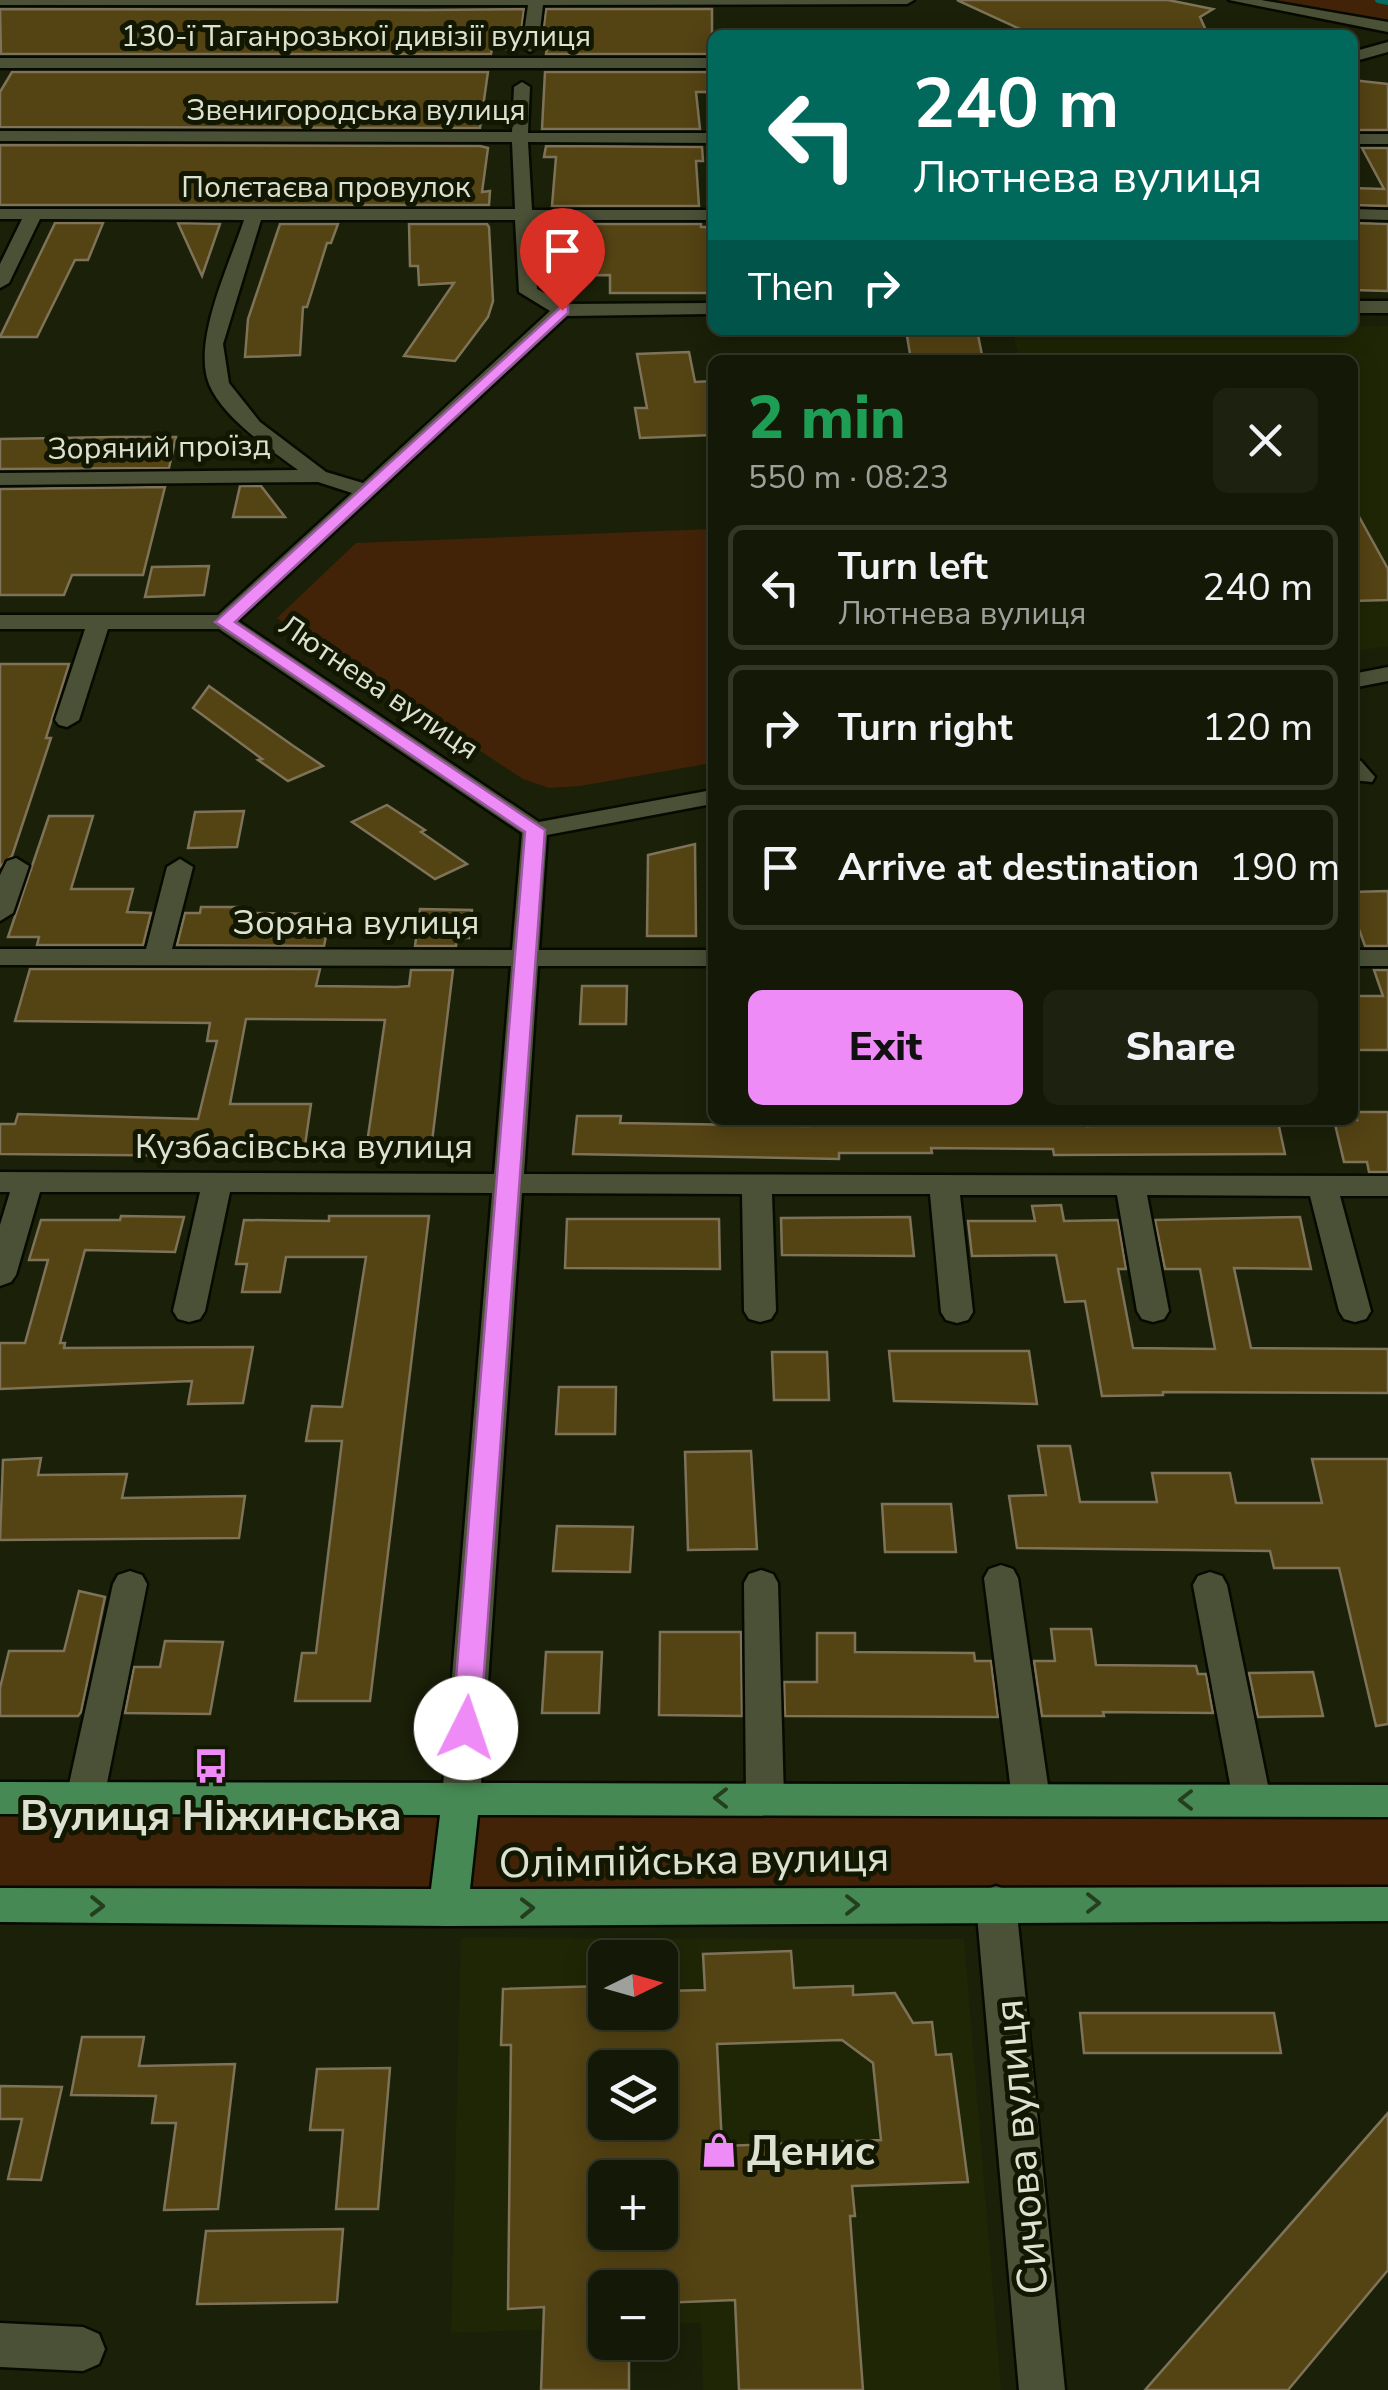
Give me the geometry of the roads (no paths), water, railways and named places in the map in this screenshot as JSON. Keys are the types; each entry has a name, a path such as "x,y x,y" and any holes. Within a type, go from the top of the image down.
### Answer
{"main road":[{"name":"Олімпійська вулиця","path":"0,1798 1388,1801"},
{"path":"448,1909 461,1798"},
{"name":"Олімпійська вулиця","path":"0,1905 448,1909 1388,1904"}],"street":[{"path":"0,1 907,0"},
{"path":"1236,0 1388,27"},
{"path":"530,47 536,1"},
{"path":"1358,58 1388,47"},
{"path":"1358,58 1388,63"},
{"name":"130-ї Таганрозької дивізії вулиця","path":"0,63 708,64"},
{"path":"522,87 520,138 528,292 562,310 708,309"},
{"name":"Звенигородська вулиця","path":"0,136 708,138"},
{"path":"1358,139 1388,139"},
{"name":"Полєтаєва провулок","path":"0,214 708,214"},
{"path":"0,283 33,214"},
{"path":"1358,214 1388,215"},
{"path":"254,215 213,344 219,384 253,426 319,476 366,490"},
{"path":"1358,307 1388,306"},
{"path":"224,622 562,310"},
{"name":"Зоряний проїзд","path":"0,479 319,476"},
{"name":"Лютнева вулиця","path":"0,622 224,622 535,830"},
{"path":"67,720 99,622"},
{"path":"1358,680 1388,674"},
{"path":"461,1798 535,830 708,798"},
{"path":"0,913 16,866"},
{"path":"157,957 180,867"},
{"name":"Зоряна вулиця","path":"0,957 708,958"},
{"path":"1358,958 1388,958"},
{"path":"0,1274 14,1182"},
{"name":"Кузбасівська вулиця","path":"14,1182 1388,1186"},
{"path":"189,1311 217,1183"},
{"path":"756,1185 760,1310"},
{"path":"944,1185 957,1312"},
{"path":"1130,1186 1153,1311"},
{"path":"1322,1186 1355,1312"},
{"path":"1001,1578 1031,1800"},
{"path":"761,1583 765,1798"},
{"path":"85,1798 130,1584"},
{"path":"1210,1585 1252,1800"},
{"name":"Сичова вулиця","path":"996,1904 1042,2390"},
{"path":"0,2346 83,2349"}],"waterway":[{"path":"1378,0 1388,2"}],"place":[{"name":"Вулиця Ніжинська","path":"211,1766"},
{"name":"Денис","path":"719,2150"}]}
